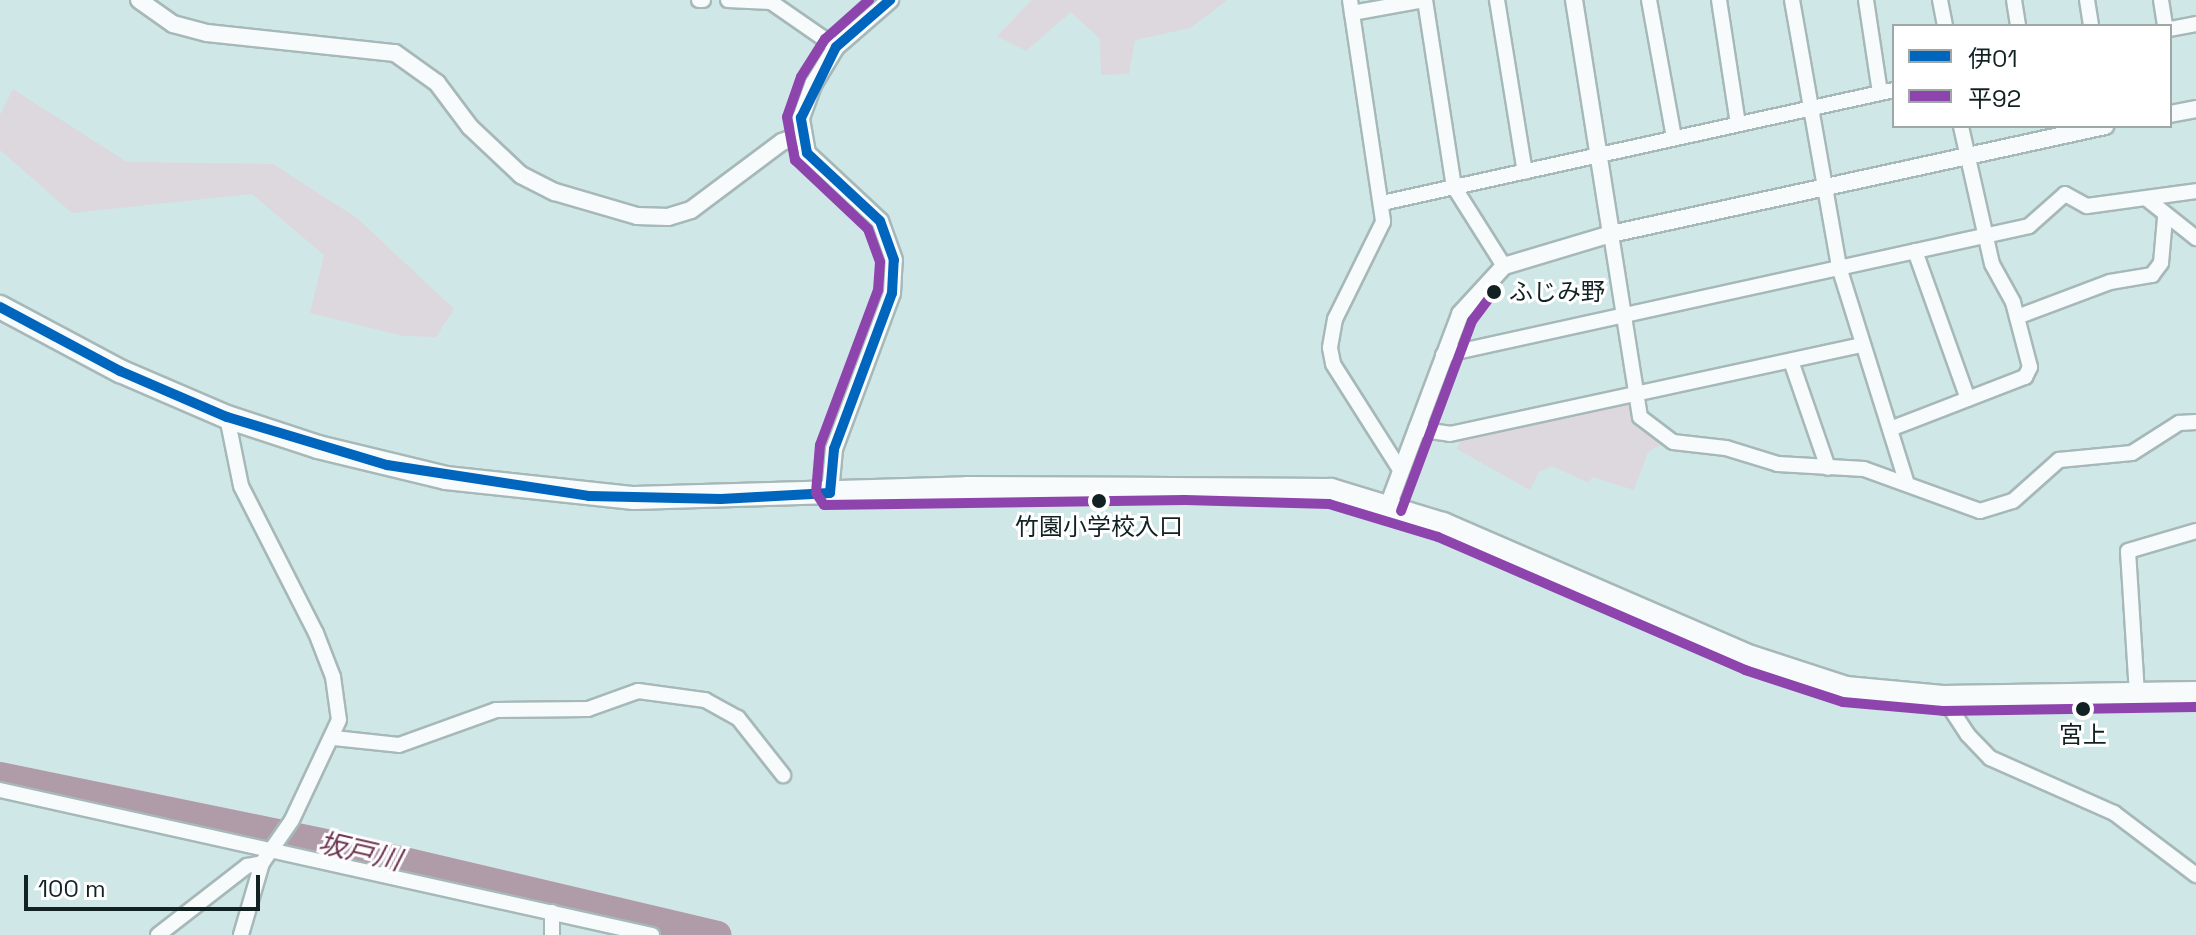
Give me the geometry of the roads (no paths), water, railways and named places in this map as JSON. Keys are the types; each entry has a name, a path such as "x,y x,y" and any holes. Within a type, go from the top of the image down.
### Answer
{"main road":[{"path":"5,312 120,371 227,417 387,465 520,489 648,498 1282,486 1331,490 1388,506 1497,546 1804,676 1876,693 1943,697 2196,693"}],"street":[{"path":"139,0 173,24 207,33 395,53 437,83 470,127 521,175 555,192 637,216 668,217 691,210 782,142 800,135"},
{"path":"728,0 771,2 836,47"},
{"path":"830,493 834,449 885,317 894,260 880,221 816,165 800,135 814,83 836,47 890,0"},
{"path":"1401,471 1333,364 1330,348 1335,319 1383,222 1351,6 1424,0 1454,187 1504,266"},
{"path":"1497,0 1525,172"},
{"path":"1574,0 1640,417 1673,442 1726,448 1778,464 1864,469 1906,481 1980,511 1999,509 2059,460 2132,453 2179,423 2196,422"},
{"path":"1649,0 1674,138"},
{"path":"1719,0 1738,124"},
{"path":"1792,0 1839,267 1906,481"},
{"path":"1382,203 1887,91 1866,0"},
{"path":"1940,0 1945,24"},
{"path":"2014,0 2018,24"},
{"path":"2087,0 2091,24"},
{"path":"2161,0 2165,24"},
{"path":"2172,29 2196,24"},
{"path":"2172,114 2196,109"},
{"path":"1890,429 2025,377 2030,367 2017,317 1984,237 1961,128"},
{"path":"1388,506 1460,314 1504,266 1611,234 2096,128"},
{"path":"1443,355 2029,226 2065,194 2087,206 2196,191"},
{"path":"2147,199 2165,218 2196,238"},
{"path":"2017,317 2110,282 2152,275 2161,263 2165,218"},
{"path":"1915,251 1968,399"},
{"path":"1416,429 1450,434 1861,345"},
{"path":"1791,361 1828,468"},
{"path":"227,417 241,486 333,677 339,720 334,738 275,850 262,863 241,935"},
{"path":"2137,694 2128,551 2196,531"},
{"path":"334,738 399,745 496,710 588,709 638,691 705,700 738,718 783,775"},
{"path":"1943,697 1968,735 1990,758 2114,813 2196,875"},
{"path":"0,790 652,935"},
{"path":"158,935 247,866 262,863"},
{"path":"552,912 552,935"}],"waterway":[{"name":"坂戸川","path":"0,776 337,845 718,935"}],"place":[{"name":"ふじみ野","path":"1494,292"},
{"name":"竹園小学校入口","path":"1099,501"},
{"name":"宮上","path":"2083,709"}]}
